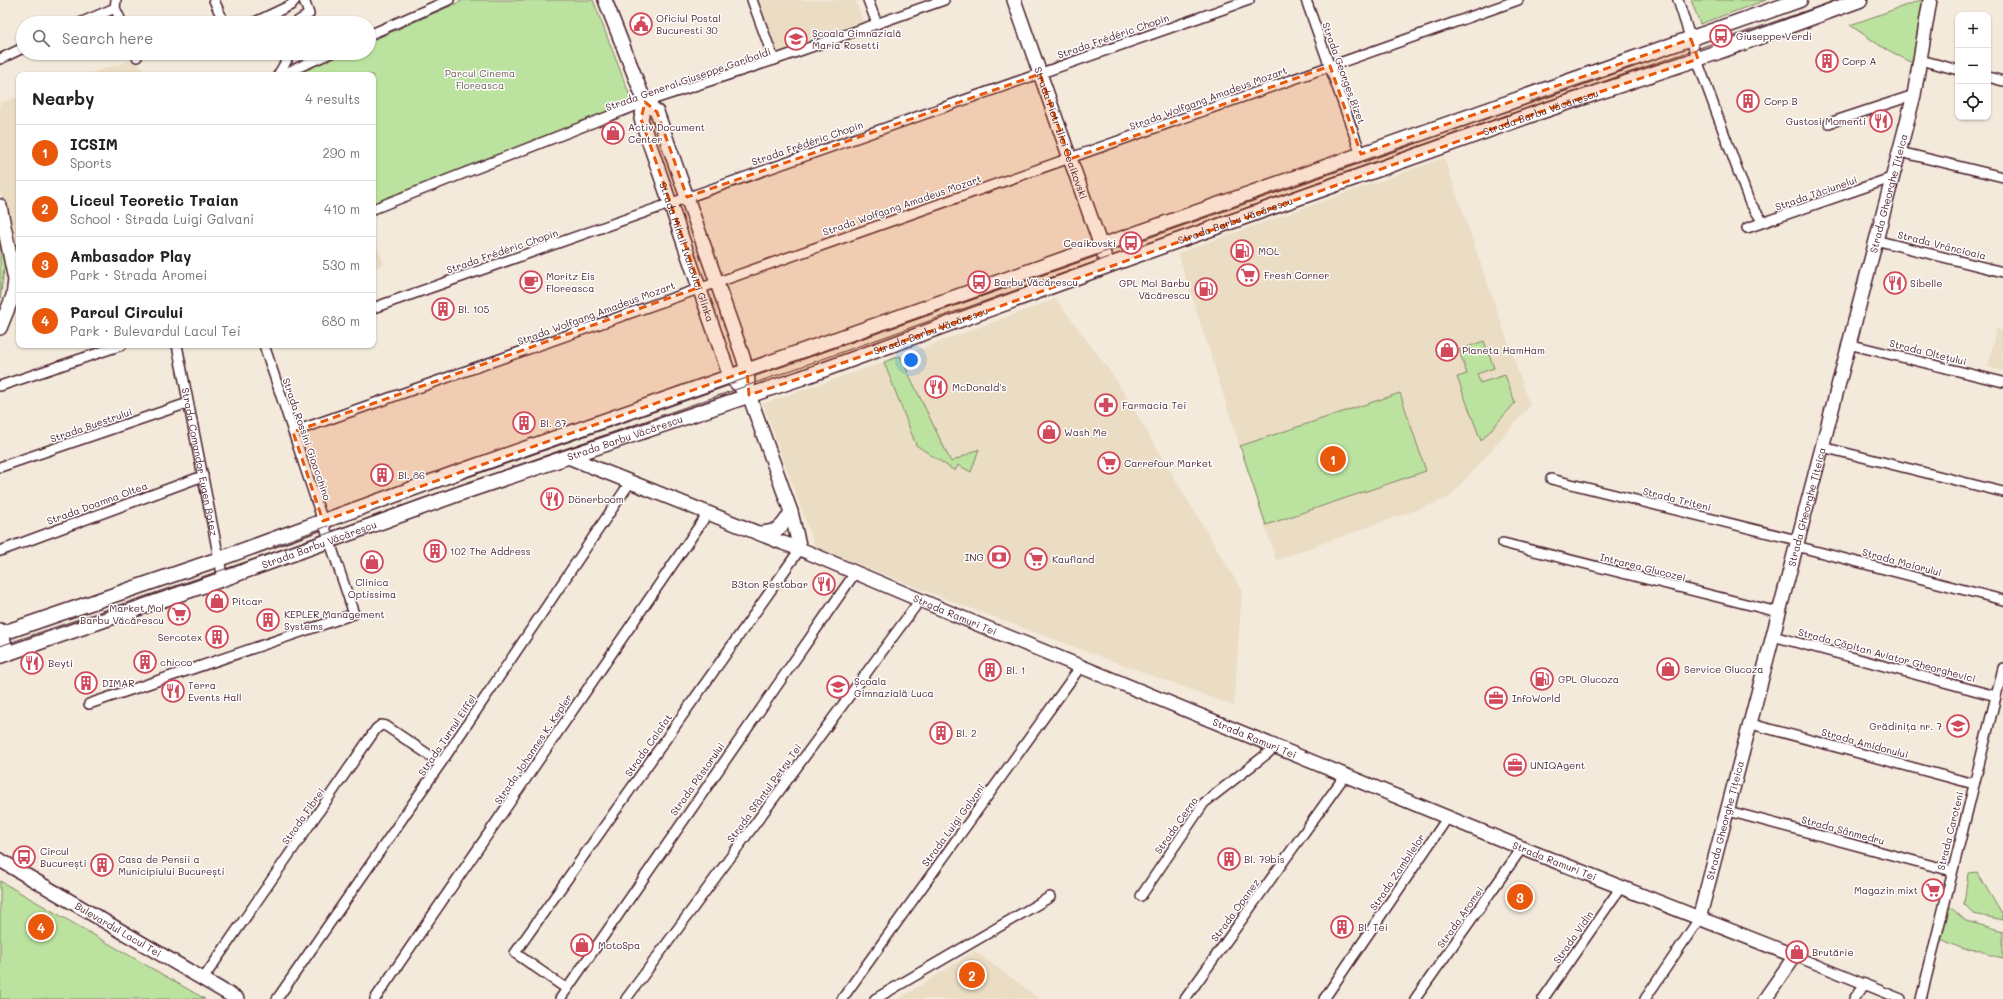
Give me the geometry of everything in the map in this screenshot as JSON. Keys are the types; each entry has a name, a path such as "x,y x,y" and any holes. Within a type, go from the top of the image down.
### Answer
{"main road":[{"name":"Strada Barbu Văcărescu","path":"0,633 219,559 460,471 1800,0"},
{"name":"Strada Barbu Văcărescu","path":"4,654 749,395 1534,114 1698,59 1860,0"}],"street":[{"path":"214,0 221,16"},
{"path":"275,16 294,0"},
{"path":"304,0 308,14 305,16"},
{"path":"376,32 449,0"},
{"name":"Strada Mihail Ivanovici Glinka","path":"605,0 645,102 657,112 717,281 747,371 749,395 791,512 800,549"},
{"path":"752,0 774,60"},
{"path":"868,0 877,24"},
{"name":"Strada General Giuseppe Garibaldi","path":"376,208 645,102 774,60 944,0"},
{"name":"Strada Piotr Ilici Ceaikovski","path":"1014,0 1108,266"},
{"name":"Strada Frédéric Chopin","path":"376,307 1249,0"},
{"name":"Strada Georges Bizet","path":"1306,0 1361,154"},
{"name":"Strada Wolfgang Amadeus Mozart","path":"293,432 717,281 1070,159 1518,0"},
{"path":"1678,0 1749,201 1763,222"},
{"name":"Strada Gheorghe Țițeica","path":"1645,999 1699,919 1751,724 1778,612 1891,178 1900,152 1921,60 1930,0"},
{"path":"93,16 115,4 119,16"},
{"path":"0,59 16,51"},
{"path":"280,72 287,60"},
{"path":"288,72 314,60"},
{"path":"1921,60 1955,69"},
{"path":"1991,78 2003,81"},
{"path":"1829,123 1914,95"},
{"name":"Strada Mihail Ivanovici Glinka","path":"645,102 641,119 730,377 749,395"},
{"path":"1900,152 2003,177"},
{"name":"Strada Tăciunelui","path":"1747,228 1891,178"},
{"path":"0,206 16,276"},
{"name":"Strada Vrâncioaia","path":"1875,240 2003,272"},
{"path":"0,328 14,296 16,285"},
{"name":"Strada Oltețului","path":"1848,344 2003,382"},
{"path":"0,386 113,348"},
{"name":"Strada Comandor Eugen Botez","path":"178,348 223,579"},
{"name":"Strada Rossini Gioacchino","path":"89,704 354,614 266,348"},
{"name":"Strada Buestrului","path":"0,468 188,403"},
{"name":"Strada Ramuri Tei","path":"598,447 597,457 600,464 610,472"},
{"path":"1822,447 2003,492"},
{"name":"Strada Ramuri Tei","path":"568,457 610,472 800,549 920,600 1346,774 1522,848 1901,999"},
{"name":"Strada Doamna Oltea","path":"0,551 202,476"},
{"name":"Strada Triteni","path":"1551,479 1797,543"},
{"name":"Strada Turnul Eiffel","path":"277,999 441,763 631,481"},
{"path":"758,533 774,532 784,523 791,512"},
{"name":"Strada Johannes K. Kepler","path":"377,998 708,513"},
{"name":"Intrarea Glucozei","path":"1503,543 1778,612"},
{"name":"Strada Maiorului","path":"1797,543 2003,600"},
{"name":"Strada Calafat","path":"567,989 515,954 800,549"},
{"name":"Strada Păstorului","path":"560,999 855,573"},
{"name":"Strada Sfântul Petru Tei","path":"626,999 920,600"},
{"path":"0,633 4,654"},
{"name":"Strada Căpitan Aviator Gheorghevici","path":"1772,636 1996,696"},
{"name":"Strada Luigi Galvani","path":"844,998 1080,666"},
{"name":"Strada Caroteni","path":"1921,999 2003,668"},
{"name":"Strada Amidonului","path":"1751,724 1974,784"},
{"name":"Strada Fibrei","path":"203,979 376,729 381,725 392,729 441,763"},
{"name":"Strada Cerna","path":"1141,896 1204,803 1277,746"},
{"name":"Strada Opanez","path":"1185,999 1346,774"},
{"name":"Strada Sânmedru","path":"1728,811 1952,871"},
{"name":"Strada Zambilelor","path":"1324,999 1448,817"},
{"name":"Strada Aromei","path":"1415,999 1522,848"},
{"name":"Bulevardul Lacul Tei","path":"0,860 237,999"},
{"name":"Strada Vidin","path":"1543,999 1621,887"},
{"path":"876,999 1050,897"},
{"path":"1765,999 1795,956"},
{"path":"1854,999 1865,984"}],"highlighted area":[{"path":"1691,39 1698,59 1534,114 801,378 749,395 747,371 323,521 293,432 700,287 641,119 645,102 657,112 687,197 1040,74 1070,159 1330,66 1361,154"}],"shaded area":[{"name":"Școala Gimnazială Maria Rosetti","path":"757,0 855,0 864,23 777,54"},
{"path":"136,60 146,72 94,72"},
{"path":"16,98 16,266 0,191 0,103"},
{"path":"1444,158 1530,406 1449,498 1276,560 1178,253"},
{"path":"376,243 384,264 376,267"},
{"path":"1056,299 1115,378 1242,591 1234,706 959,604 815,547 763,404 884,362"},
{"path":"1996,329 2003,331 2003,371 1988,367"},
{"path":"975,951 1040,999 899,999"}],"green space":[{"name":"Parcul Cinema Floreasca","path":"464,0 593,0 633,104 376,203 376,72 300,72 327,60 376,60 376,39"},
{"path":"1691,0 1766,0 1700,24"},
{"path":"1924,0 1914,64 1879,45 1850,25"},
{"path":"0,238 5,261 0,301"},
{"path":"1484,341 1494,368 1477,374 1480,383 1505,375 1515,403 1481,441 1457,377 1467,374 1459,350"},
{"path":"900,356 951,462 979,449 971,472 958,465 955,471 916,445 884,362"},
{"path":"1400,393 1426,471 1266,525 1240,446"},
{"path":"1977,872 2003,916 2003,920 1974,914 1964,904 1968,873"},
{"path":"0,881 205,999 0,999"},
{"path":"1948,905 1966,921 2003,931 2003,958 1990,955 1981,950 1963,949 1941,939"}],"tram line":[{"path":"0,646 301,543 458,486 772,377 1462,131 1837,0"},
{"path":"1529,102 1633,66"},
{"path":"463,478 1416,142"},
{"path":"273,546 328,526"}],"place":[{"name":"Oficiul Postal Bucuresti 30","path":"641,24"},
{"name":"Giuseppe Verdi","path":"1721,36"},
{"name":"Școala Gimnazială Maria Rosetti","path":"796,39"},
{"name":"Corp A","path":"1827,61"},
{"name":"Corp B","path":"1748,101"},
{"name":"Gustosi Momenti","path":"1881,121"},
{"name":"Activ Document Center","path":"613,133"},
{"name":"Ceaikovski","path":"1131,243"},
{"name":"MOL","path":"1242,251"},
{"name":"Fresh Corner","path":"1248,275"},
{"name":"Moritz Eis Floreasca","path":"531,282"},
{"name":"Barbu Văcărescu","path":"979,282"},
{"name":"Sibelle","path":"1895,283"},
{"name":"GPL Mol Barbu Văcărescu","path":"1206,289"},
{"name":"Bl. 105","path":"443,309"},
{"name":"Planeta HamHam","path":"1447,350"},
{"name":"McDonald's","path":"936,387"},
{"name":"Farmacia Tei","path":"1106,405"},
{"name":"Bl. 87","path":"524,423"},
{"name":"Wash Me","path":"1049,432"},
{"name":"ICSIM","path":"1333,459"},
{"name":"Carrefour Market","path":"1109,463"},
{"name":"Bl. 86","path":"382,475"},
{"name":"Dönerboom","path":"552,499"},
{"name":"102 The Address","path":"435,551"},
{"name":"ING","path":"999,557"},
{"name":"Kaufland","path":"1036,559"},
{"name":"Clinica Optissima","path":"372,562"},
{"name":"B3ton Restobar","path":"824,584"},
{"name":"Pitcar","path":"217,601"},
{"name":"Market Mol Barbu Văcărescu","path":"179,614"},
{"name":"KEPLER Management Systems","path":"268,620"},
{"name":"Sercotex","path":"217,637"},
{"name":"chicco","path":"145,662"},
{"name":"Beyti","path":"32,663"},
{"name":"Service Glucoza","path":"1668,669"},
{"name":"Bl. 1","path":"990,670"},
{"name":"GPL Glucoza","path":"1542,679"},
{"name":"DIMAR","path":"86,683"},
{"name":"Școala Gimnazială Luca","path":"838,687"},
{"name":"Terra Events Hall","path":"173,691"},
{"name":"InfoWorld","path":"1496,698"},
{"name":"Grădinița nr. 7","path":"1958,726"},
{"name":"Bl. 2","path":"941,733"},
{"name":"UNIQAgent","path":"1515,765"},
{"name":"Circul București","path":"24,857"},
{"name":"Bl. 79bis","path":"1229,859"},
{"name":"Casa de Pensii a Municipiului București","path":"102,865"},
{"name":"Magazin mixt","path":"1933,890"},
{"name":"Ambasador Play","path":"1520,897"},
{"name":"Parcul Circului","path":"41,927"},
{"name":"Bl. Tei","path":"1342,927"},
{"name":"MotoSpa","path":"582,945"},
{"name":"Brutărie","path":"1797,952"},
{"name":"Liceul Teoretic Traian","path":"972,975"}]}
